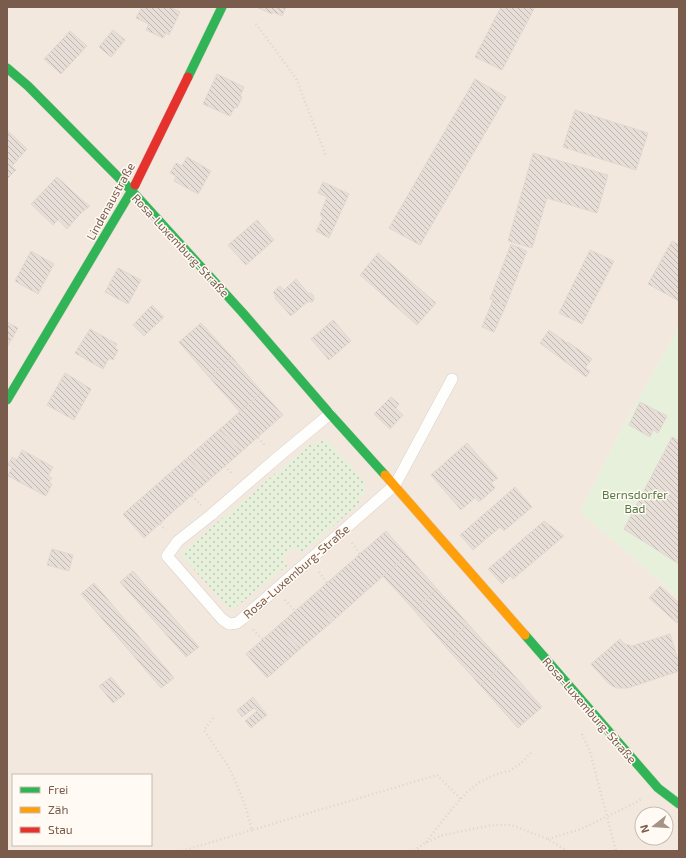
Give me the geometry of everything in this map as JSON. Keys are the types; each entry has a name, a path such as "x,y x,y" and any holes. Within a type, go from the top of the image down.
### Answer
{"street":[{"name":"Lindenaustraße","path":"7,400 132,191 222,7"},
{"name":"Rosa-Luxemburg-Straße","path":"7,68 28,86 132,191 242,312 658,788 679,804"}],"lane":[{"path":"395,486 452,379"},
{"name":"Rosa-Luxemburg-Straße","path":"330,414 211,515 178,541 167,556 222,619 229,624 236,623 242,619 395,486"}],"path":[{"path":"256,24 296,78 326,156"},
{"path":"213,718 204,730 230,769 244,802 252,830"},
{"path":"579,729 590,752 616,851"},
{"path":"425,843 442,820 461,799 480,782 497,774 509,771 520,764 532,752"},
{"path":"182,851 437,775 461,799"},
{"path":"548,839 580,829 607,817 634,804 658,788"},
{"path":"414,851 425,843 442,836 492,825 511,825 548,839 567,851"}],"shaded area":[{"path":"7,7 679,7 679,327 622,429 580,512 679,598 679,851 7,851"}],"green space":[{"name":"Bernsdorfer Bad","path":"679,327 679,598 580,512 622,429"},
{"path":"320,441 330,443 363,480 366,490 364,495 359,499 361,502 301,554 294,547 282,558 288,565 231,611 180,554 310,444 312,447"}],"building":[{"path":"142,7 170,7 180,12 169,35 166,33 163,38 146,30 149,24 136,18"},
{"path":"256,7 286,7 282,16 273,12 272,14"},
{"path":"501,7 535,7 502,70 475,57"},
{"path":"113,30 125,40 111,57 99,47"},
{"path":"70,31 87,46 61,74 44,59"},
{"path":"217,74 244,87 240,96 242,97 237,108 235,107 230,116 203,104"},
{"path":"475,79 506,97 420,245 389,228"},
{"path":"575,110 648,133 636,170 563,147"},
{"path":"7,130 27,149 12,166 16,170 7,179"},
{"path":"533,153 608,175 597,213 547,198 532,248 508,241"},
{"path":"187,157 211,171 198,194 174,181 176,176 170,173 176,163 182,166"},
{"path":"57,177 90,206 81,213 67,229 58,220 53,225 31,204"},
{"path":"323,182 349,194 329,238 316,231 323,217 320,215 327,197 318,193"},
{"path":"257,220 274,240 246,265 228,245"},
{"path":"672,241 679,245 679,301 648,284"},
{"path":"511,244 527,251 506,305 490,299"},
{"path":"590,250 614,261 582,324 559,313"},
{"path":"31,251 54,264 38,294 15,281"},
{"path":"378,253 436,303 417,325 360,275"},
{"path":"118,268 141,280 128,304 105,292"},
{"path":"296,279 308,293 313,295 314,299 312,302 307,302 291,316 275,298 276,296 273,292 280,286 284,290"},
{"path":"493,300 506,305 494,332 482,327"},
{"path":"152,305 164,317 144,336 133,325"},
{"path":"333,320 351,341 329,360 311,339"},
{"path":"7,322 18,328 7,347"},
{"path":"201,323 232,357 209,377 179,342"},
{"path":"90,329 117,344 115,348 118,350 113,360 109,358 103,369 75,353"},
{"path":"549,330 592,359 585,368 590,371 586,377 540,343"},
{"path":"232,357 262,392 240,412 209,377"},
{"path":"65,373 91,389 74,420 47,405"},
{"path":"262,392 283,415 241,452 220,429"},
{"path":"391,397 399,404 396,408 403,415 390,429 374,414"},
{"path":"640,402 667,416 658,433 653,430 650,437 629,425"},
{"path":"220,429 241,452 209,480 188,457"},
{"path":"672,437 679,441 679,564 624,529"},
{"path":"467,443 498,478 491,483 495,488 479,502 475,498 461,510 431,475"},
{"path":"22,450 53,467 48,476 52,478 49,482 52,484 46,496 8,476 12,467 8,465 12,457 17,460"},
{"path":"188,457 209,480 176,509 155,486"},
{"path":"155,486 176,509 144,538 123,514"},
{"path":"515,487 532,507 504,531 500,527 473,550 460,535"},
{"path":"544,521 564,536 513,579 510,576 502,584 488,569"},
{"path":"386,531 407,555 365,592 344,568"},
{"path":"52,549 73,555 69,571 47,565"},
{"path":"407,555 437,589 414,610 383,576"},
{"path":"344,568 365,592 333,621 311,597"},
{"path":"133,571 199,647 186,657 120,582"},
{"path":"94,583 174,678 161,688 81,594"},
{"path":"660,586 679,603 679,621 677,623 649,598"},
{"path":"437,589 468,624 444,645 414,610"},
{"path":"311,597 333,621 300,649 279,625"},
{"path":"468,624 504,664 480,685 444,645"},
{"path":"279,625 300,649 267,678 246,654"},
{"path":"670,634 679,663 679,671 628,688 617,688 607,682 591,664 620,639 625,644 632,646"},
{"path":"504,664 542,707 518,728 480,685"},
{"path":"111,677 125,694 113,703 99,686"},
{"path":"253,697 267,715 251,728 245,721 257,711 254,708 242,717 237,710"}],"traffic: fast":[{"path":"188,77 222,7"},
{"path":"7,68 28,86 132,191 242,312 385,475"},
{"path":"7,400 135,185"},
{"path":"525,635 658,788 679,804"}],"traffic: slow":[{"path":"385,475 525,635"}],"traffic: jam":[{"path":"135,185 188,77"}]}
